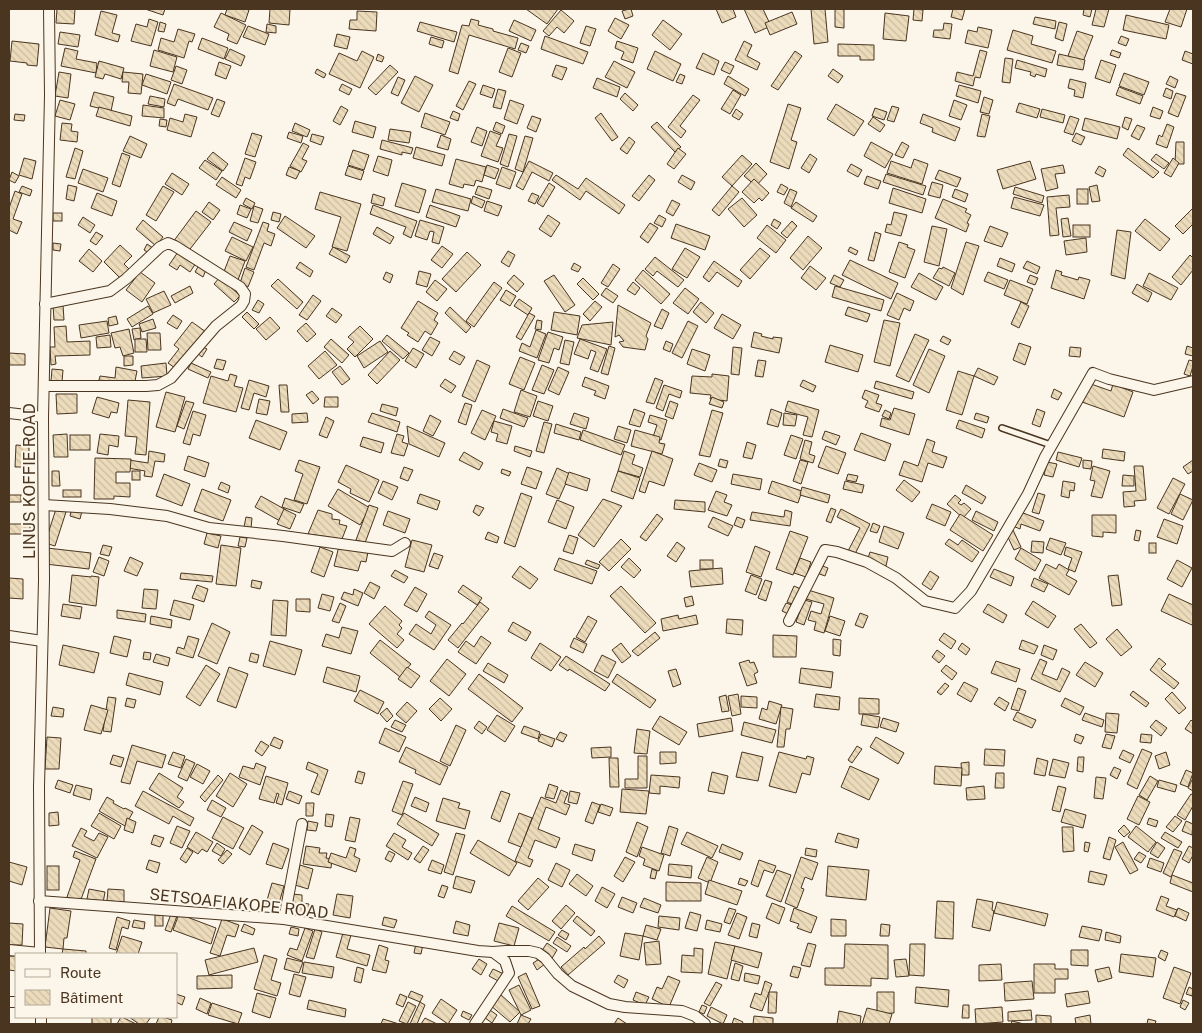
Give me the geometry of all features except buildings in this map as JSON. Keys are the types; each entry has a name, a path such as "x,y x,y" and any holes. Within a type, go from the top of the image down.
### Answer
{"street":[{"name":"LINUS KOFFIE ROAD","path":"40,953 43,417 50,95 49,9"},
{"path":"44,386 158,385 171,378 216,326 241,306 244,301 244,294 240,287 168,243 160,247 126,279 110,291 45,304"},
{"path":"788,621 825,550 867,562 896,578 925,601 955,608 971,591 1028,494 1052,446 1093,373 1109,380 1154,390 1193,381"},
{"path":"9,413 43,417"},
{"path":"44,505 110,509 167,516 210,528 392,551 405,543"},
{"path":"9,636 42,641"},
{"path":"284,919 302,824"},
{"name":"SETSOAFIAKOPE ROAD","path":"40,901 284,919 478,951 530,951 538,953 545,958 558,974 572,986 609,1004 682,1011 695,1016 705,1024"},
{"path":"9,950 32,953"},
{"path":"475,1024 509,972 505,961 493,952"}],"lane":[{"path":"1002,428 1052,446"}]}
